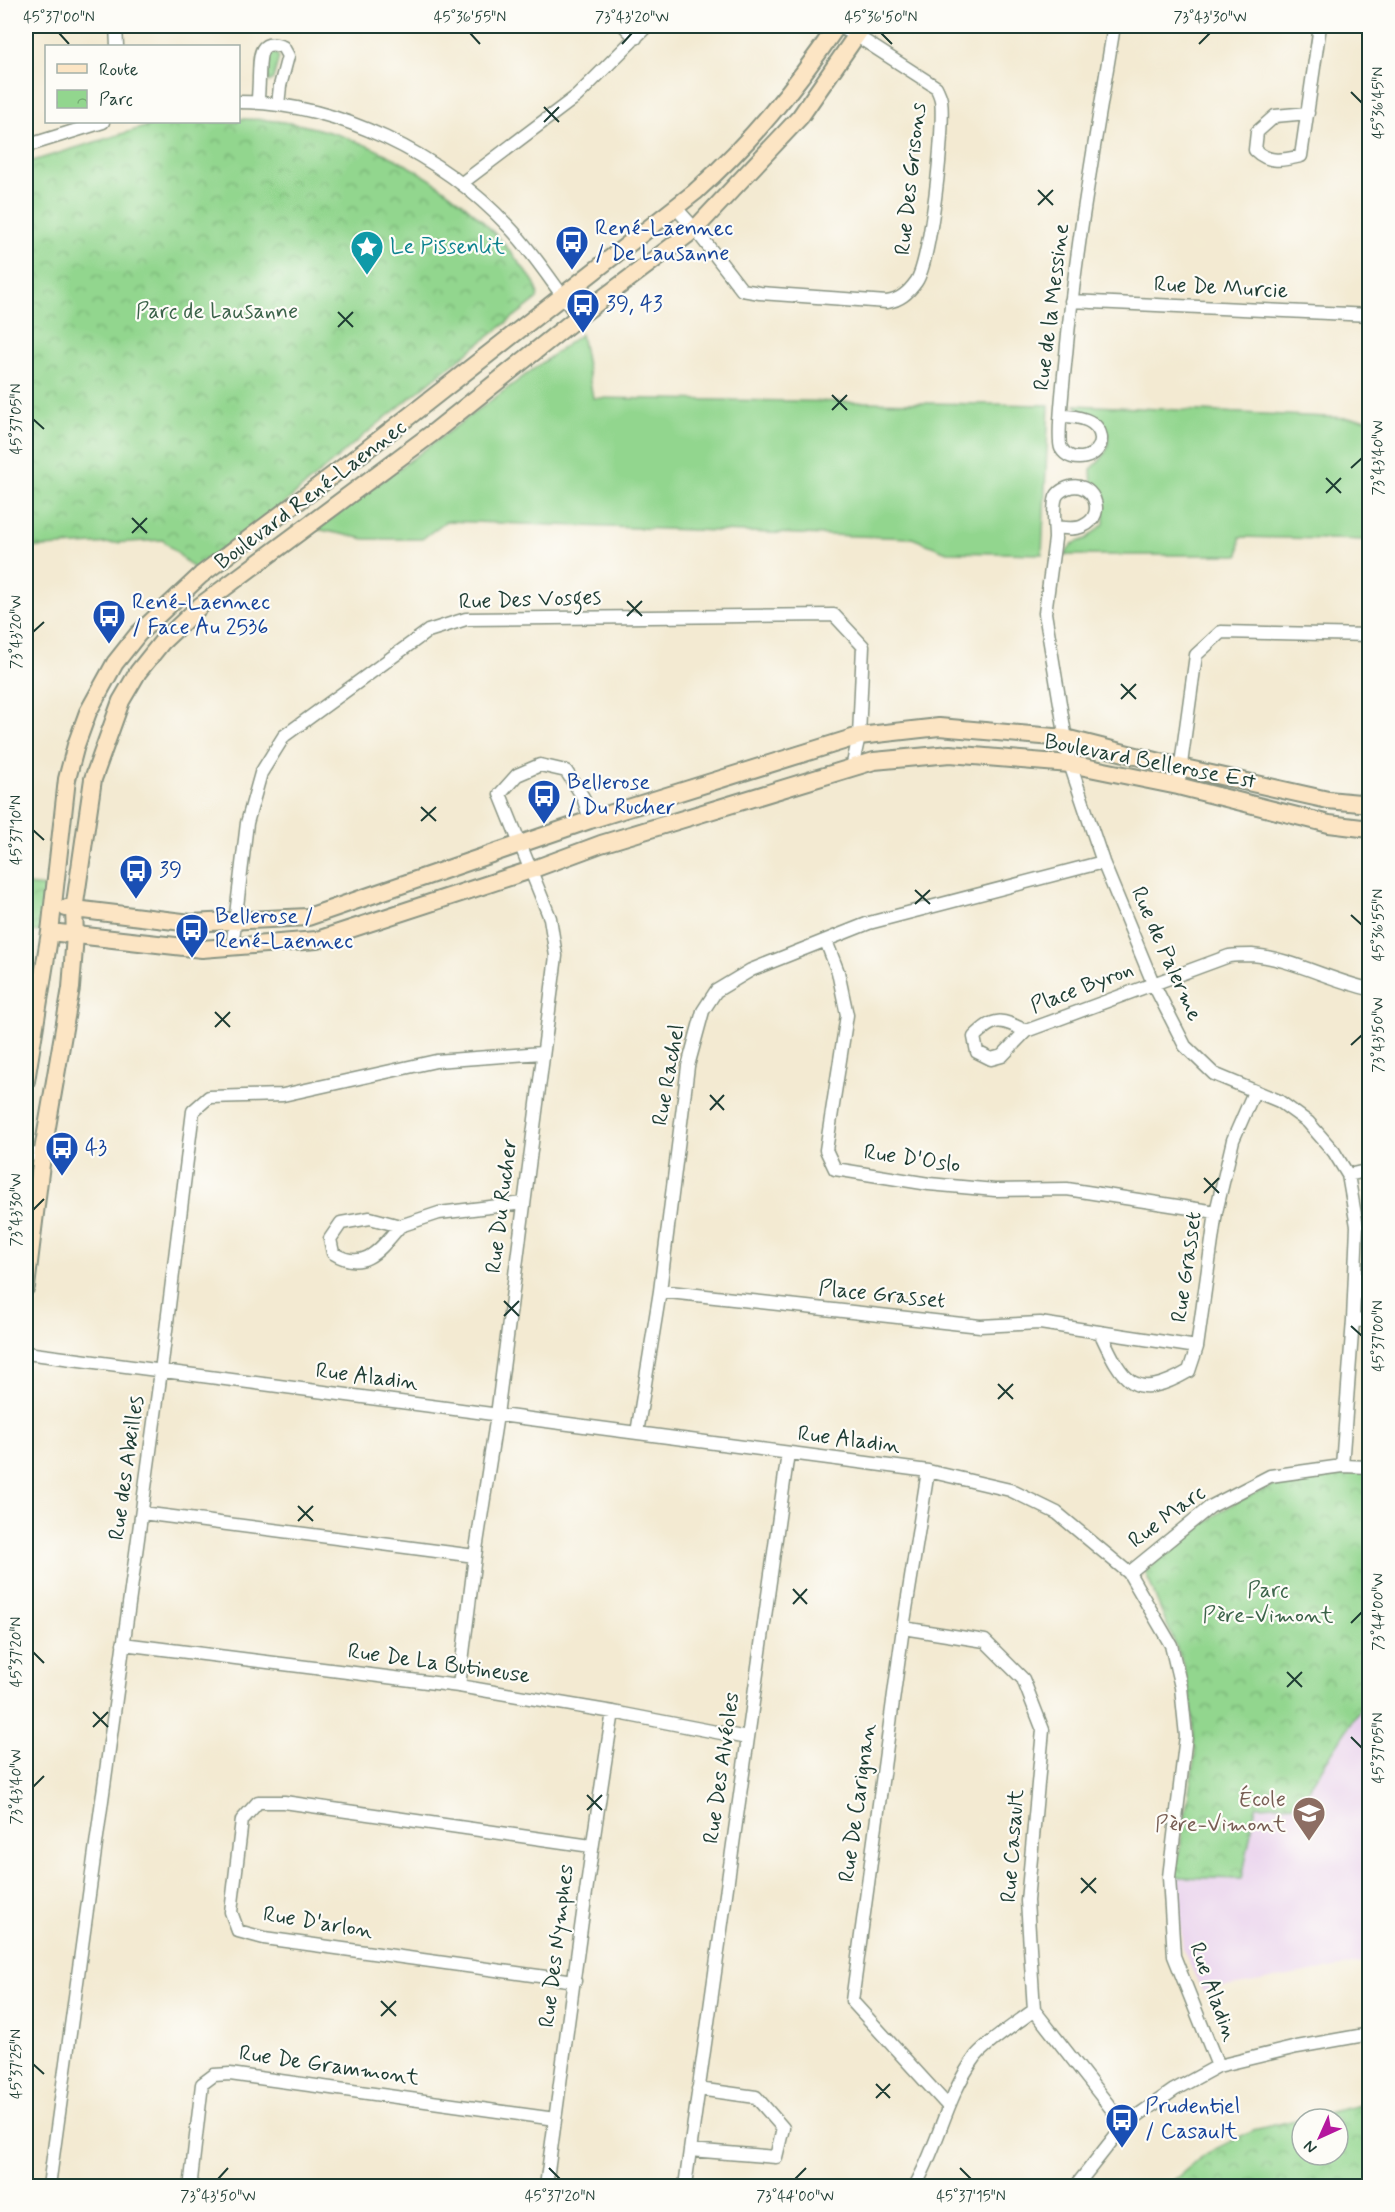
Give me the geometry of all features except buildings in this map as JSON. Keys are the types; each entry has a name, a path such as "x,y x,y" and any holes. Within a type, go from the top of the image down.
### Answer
{"street":[{"path":"116,26 117,45"},
{"path":"624,26 636,38"},
{"path":"462,183 577,96 647,26"},
{"name":"Rue Des Grisons","path":"676,208 742,290 887,302 899,300 916,281 925,263 931,225 942,126 941,98 936,87 860,31 837,26"},
{"name":"Boulevard René-Laennec","path":"26,1081 50,932 67,779 88,712 115,663 138,634 201,575 366,450 676,208 724,166 763,125 837,26"},
{"name":"Rue de la Messine","path":"1062,416 1071,302 1114,26"},
{"path":"1308,113 1275,116 1257,132 1255,150 1263,158 1281,161 1301,156 1308,113 1320,26"},
{"name":"Boulevard René-Laennec","path":"26,1287 34,1155 71,988 75,935 74,910 93,779 106,737 121,701 138,672 162,642 200,606 434,432 578,317 695,229 800,117 860,31"},
{"path":"258,102 261,53 266,46 274,44 283,47 288,56 280,86 278,105"},
{"path":"240,102 258,102 307,111 361,127 417,153 462,183 509,227 578,317"},
{"path":"26,146 100,123"},
{"name":"Rue De Murcie","path":"1071,302 1370,315"},
{"name":"Rue de Palerme","path":"1055,527 1045,613 1070,764 1103,862 1153,983 1185,1046 1214,1074 1279,1101 1308,1122 1334,1152 1348,1175 1357,1226 1353,1320 1342,1466"},
{"name":"Rue Des Vosges","path":"232,948 247,823 261,773 284,736 428,631 437,628 466,620 834,615 863,646 859,736 852,768"},
{"path":"1178,786 1196,655 1221,632 1370,635"},
{"name":"Boulevard Bellerose Est","path":"53,906 191,923 308,917 590,820 859,736 939,727 1065,738 1180,767 1328,800 1370,804"},
{"name":"Boulevard Bellerose Est","path":"50,932 202,949 317,940 531,870 601,844 874,761 950,754 1070,764 1178,786 1329,824 1370,829"},
{"path":"520,843 500,794 517,775 540,765 566,771 583,797 590,820"},
{"name":"Rue Du Rucher","path":"459,1686 475,1556 497,1415 556,956 550,918 520,843"},
{"name":"Rue Rachel","path":"637,1433 660,1291 688,1066 703,1011 716,991 751,970 869,923 1103,862"},
{"name":"Rue D'Oslo","path":"826,940 838,972 847,1015 826,1150 835,1169 929,1184 995,1190 1067,1189 1216,1212"},
{"name":"Place Byron","path":"1026,1031 1229,956 1254,955 1278,960 1370,989"},
{"name":"Rue des Abeilles","path":"49,2187 142,1513 193,1111 208,1097 283,1095 436,1061 543,1053"},
{"name":"Rue Grasset","path":"1197,1347 1216,1212 1233,1140 1254,1092"},
{"path":"1348,1175 1370,1170"},
{"path":"400,1226 370,1218 341,1223 330,1239 333,1252 344,1259 363,1260 379,1251 400,1226 439,1213 523,1203"},
{"name":"Place Grasset","path":"660,1291 980,1326 1040,1323 1197,1347"},
{"path":"1353,1320 1370,1321"},
{"path":"1100,1332 1113,1361 1126,1380 1146,1387 1168,1383 1189,1371 1197,1347"},
{"name":"Rue Aladin","path":"26,1353 928,1471 1010,1490 1057,1513 1129,1573 1171,1645 1181,1687 1186,1736 1169,1877 1174,1956 1218,2066"},
{"name":"Rue Des Alvéoles","path":"685,2187 788,1453"},
{"name":"Rue Marc","path":"1129,1573 1210,1507 1270,1476 1342,1466 1370,1467"},
{"name":"Rue De Carignan","path":"928,1471 903,1628 852,2001 948,2106"},
{"path":"142,1513 475,1556"},
{"name":"Rue Casault","path":"903,1628 985,1641 1023,1679 1043,1730 1028,1901 1034,2010"},
{"name":"Rue De La Butineuse","path":"123,1644 459,1686 747,1738"},
{"name":"Rue Des Nymphes","path":"546,2187 591,1846 613,1712"},
{"name":"Rue D'arlon","path":"575,1981 264,1938 238,1931 231,1912 240,1832 242,1820 258,1802 284,1802 591,1846"},
{"path":"915,2187 927,2166 948,2106 976,2055 1034,2010 1124,2125"},
{"path":"1076,2187 1124,2125 1174,2090 1218,2066 1297,2047 1370,2034"},
{"name":"Rue De Grammont","path":"193,2187 191,2180 202,2084 214,2075 230,2074 555,2119"},
{"path":"690,2150 776,2157 783,2128 756,2097 698,2089"}],"shaded area":[{"name":"École Père-Vimont","path":"1369,1695 1369,1962 1202,1991 1183,1950 1175,1877 1242,1879 1256,1806 1299,1804"}],"green space":[{"path":"272,53 279,57 273,79 269,82 269,57"},
{"name":"Parc de Lausanne","path":"240,119 279,121 318,129 356,141 394,158 429,179 462,203 491,230 532,278 537,288 537,299 358,440 201,575 163,540 26,548 26,163 158,123 240,123"},
{"path":"581,334 593,398 1049,405 1042,554 947,552 912,538 446,521 422,539 365,539 317,529"},
{"path":"1075,405 1369,419 1369,540 1240,537 1239,555 1065,555 1072,544 1086,539 1104,524 1104,504 1092,487 1091,469 1102,458 1108,446 1107,434 1098,421"},
{"path":"26,885 55,888 50,932 26,931"},
{"name":"Parc Père-Vimont","path":"1344,1471 1369,1473 1369,1695 1299,1804 1256,1806 1242,1879 1175,1877 1195,1755 1192,1709 1183,1664 1145,1571 1229,1506 1276,1485"},
{"path":"1369,2103 1369,2186 1167,2186 1204,2155 1253,2130 1290,2121 1290,2167 1350,2167 1350,2107"}],"place":[{"name":"René-Laennec / De Lausanne","path":"572,271"},
{"name":"Le Pissenlit","path":"367,276"},
{"name":"39, 43","path":"583,334"},
{"name":"René-Laennec / Face Au 2536","path":"109,645"},
{"name":"Bellerose / Du Rucher","path":"544,825"},
{"name":"39","path":"136,900"},
{"name":"Bellerose / René-Laennec","path":"192,959"},
{"name":"43","path":"62,1177"},
{"name":"École Père-Vimont","path":"1309,1842"},
{"name":"Prudentiel / Casault","path":"1122,2149"}]}
